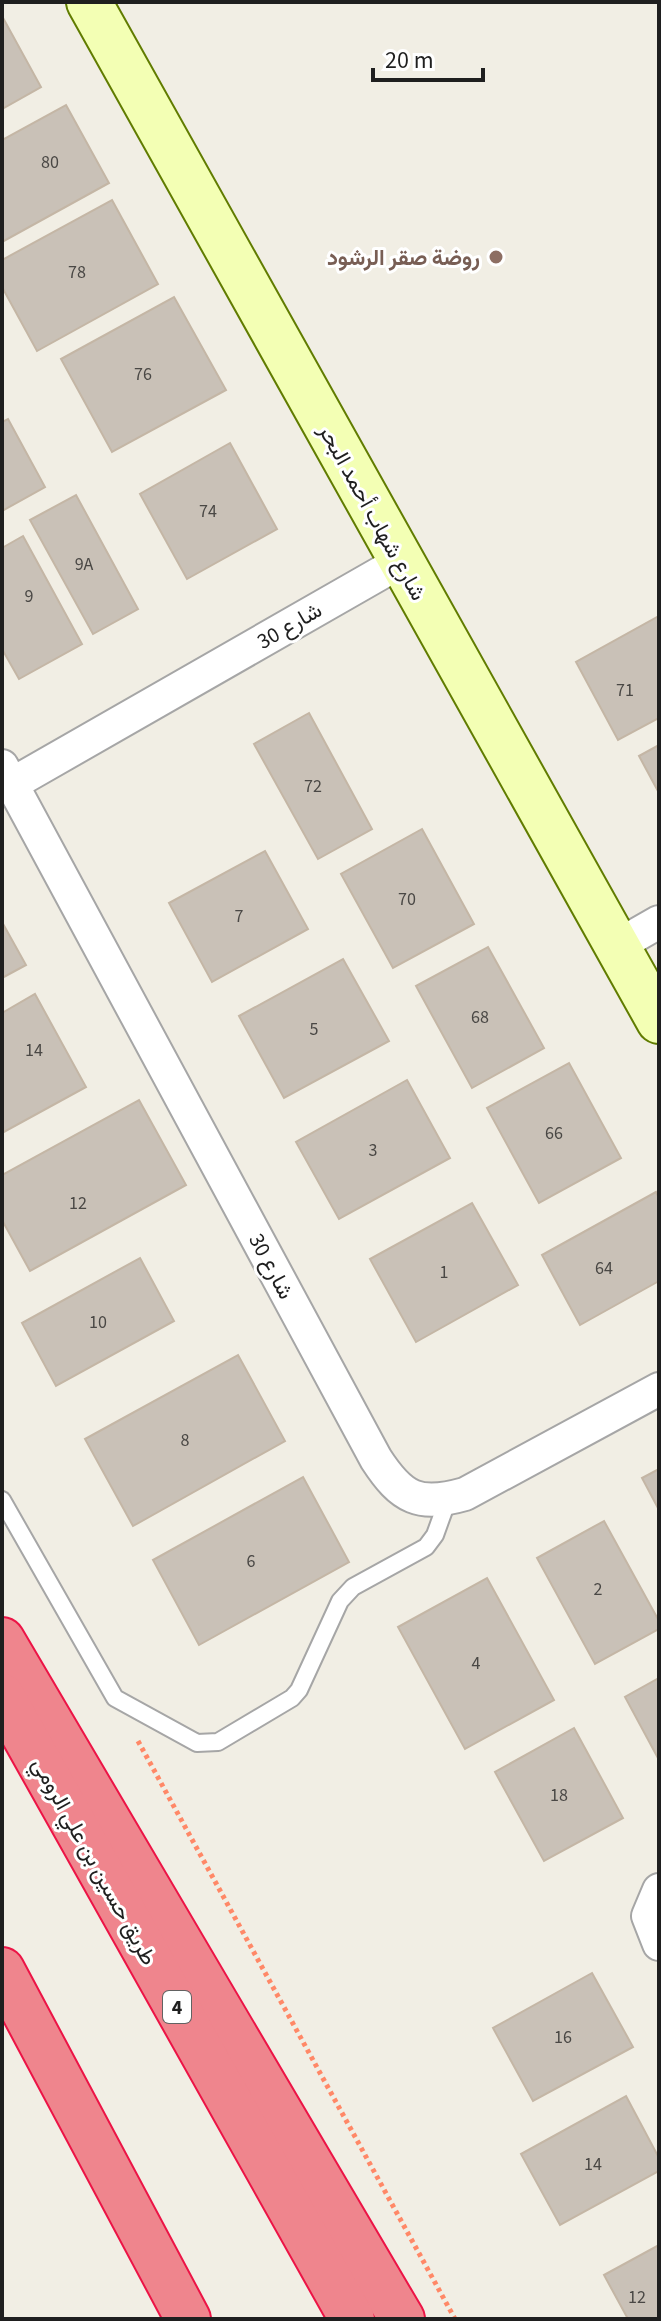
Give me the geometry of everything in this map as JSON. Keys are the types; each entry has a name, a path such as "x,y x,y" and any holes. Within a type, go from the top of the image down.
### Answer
{"highway":[{"path":"2,1640 402,2319"},
{"name":"طريق حسين بن علي الرومي","path":"2,1696 352,2319"},
{"path":"6,1977 174,2319"},
{"path":"6,1977 188,2319"}],"street":[{"name":"شارع شهاب أحمد البحر","path":"89,2 659,1021"},
{"name":"شارع 30","path":"400,562 5,780 376,1459 399,1490 415,1499 448,1499 465,1494 659,1389"},
{"path":"617,946 659,922"},
{"path":"659,1890 648,1916 659,1944"}],"lane":[{"path":"2,1500 115,1698 197,1743 207,1744 282,1706 299,1690 340,1601 353,1587 426,1547 435,1535 448,1499"}],"path":[{"path":"115,1698 455,2319"}],"building":[{"path":"2,16 41,87 2,109"},
{"path":"66,105 109,183 2,242 2,140"},
{"path":"112,200 158,284 37,351 2,287 2,260"},
{"path":"174,297 226,390 112,452 61,359"},
{"path":"8,419 45,487 2,511 2,422"},
{"path":"230,443 277,529 187,579 140,494"},
{"path":"76,495 138,609 93,634 30,520"},
{"path":"23,536 82,644 19,679 2,649 2,548"},
{"path":"659,616 659,718 618,740 576,662"},
{"path":"309,713 372,829 318,859 254,744"},
{"path":"659,745 659,793 639,756"},
{"path":"422,829 474,924 393,968 341,874"},
{"path":"265,851 308,929 212,982 169,903"},
{"path":"2,922 26,965 2,978"},
{"path":"488,947 544,1048 472,1088 416,986"},
{"path":"343,959 389,1041 284,1098 239,1016"},
{"path":"35,994 86,1087 2,1133 2,1013"},
{"path":"569,1063 621,1158 539,1203 487,1108"},
{"path":"407,1080 450,1158 339,1219 296,1142"},
{"path":"139,1100 186,1185 30,1271 2,1220 2,1175"},
{"path":"656,1192 659,1198 659,1281 580,1325 542,1255"},
{"path":"472,1203 518,1285 416,1342 370,1259"},
{"path":"140,1258 174,1321 56,1386 22,1323"},
{"path":"238,1355 285,1441 133,1526 85,1439"},
{"path":"659,1469 659,1510 642,1478"},
{"path":"303,1477 349,1562 199,1645 153,1560"},
{"path":"604,1521 659,1621 659,1629 595,1664 537,1558"},
{"path":"487,1578 554,1700 465,1749 398,1627"},
{"path":"659,1678 659,1760 625,1697"},
{"path":"574,1728 623,1818 544,1861 495,1772"},
{"path":"592,1973 633,2047 533,2101 493,2028"},
{"path":"626,2096 659,2158 659,2171 560,2225 521,2154"},
{"path":"659,2245 659,2319 628,2319 604,2275"}],"place":[{"name":"روضة صقر الرشود","path":"496,257"}]}
